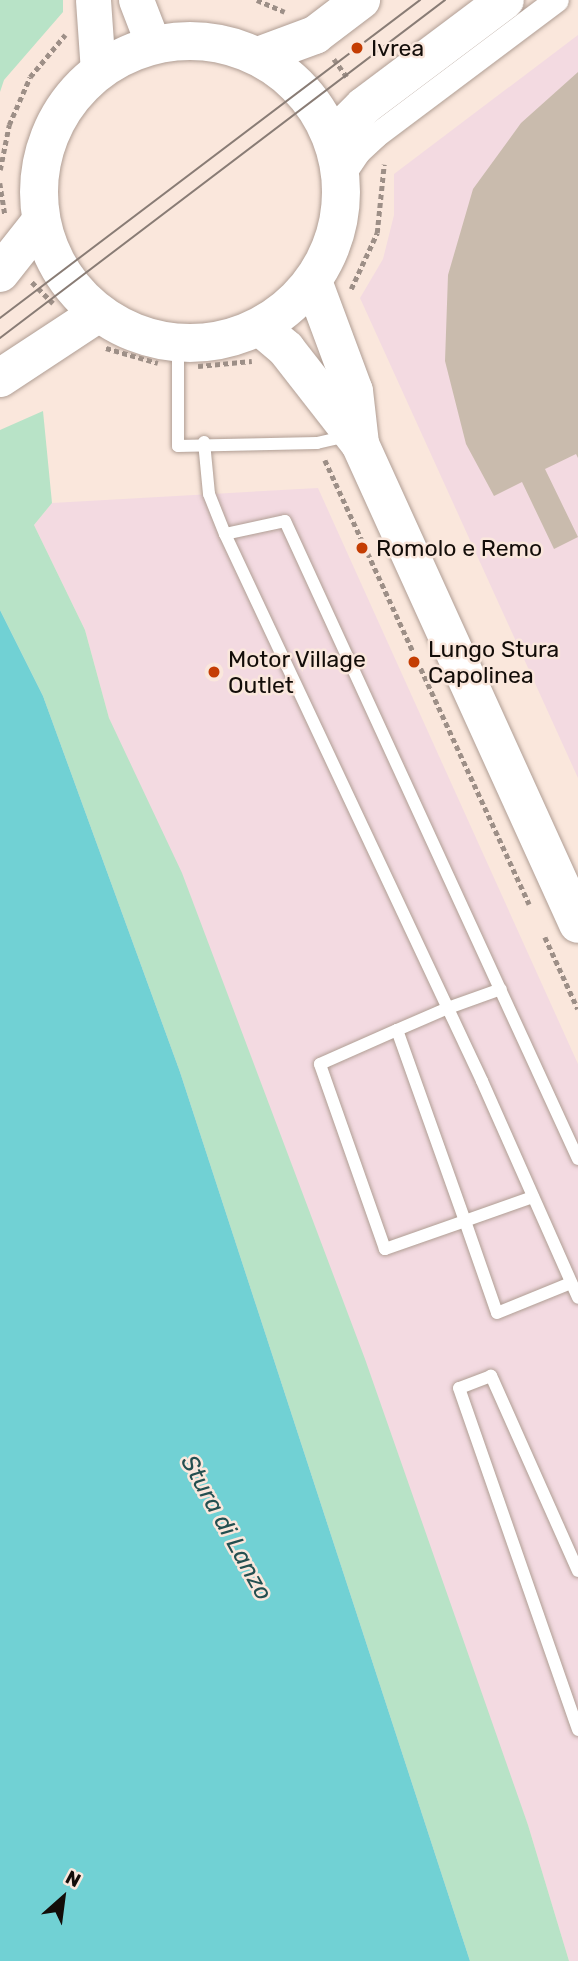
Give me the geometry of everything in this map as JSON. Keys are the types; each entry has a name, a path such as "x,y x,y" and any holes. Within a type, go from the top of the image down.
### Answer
{"main road":[{"path":"258,56 315,35 361,0"},
{"path":"259,343 313,281 331,250 341,214 339,164 344,126 364,106 505,0"},
{"path":"96,328 60,270 41,220 38,178 48,137 68,100 98,71 153,44 188,40 224,44 258,56 302,89 322,116 339,164"},
{"path":"8,264 41,220"},
{"path":"313,281 354,391 343,441"},
{"path":"0,378 96,328 149,338 190,355 220,341 259,343 286,349 343,441 561,929"}],"street":[{"path":"93,0 98,71"},
{"path":"136,0 153,44"},
{"path":"339,164 358,153 376,136 557,0"}],"lane":[{"path":"190,355 178,446 204,442 343,441"},
{"path":"204,442 209,494 225,534 448,1008 578,1298"},
{"path":"225,534 285,521 578,1159"},
{"path":"500,989 448,1008 320,1064 384,1250 533,1197"},
{"path":"397,1030 497,1313 571,1283"},
{"path":"578,1571 491,1376 459,1388 578,1730"}],"path":[{"path":"257,0 286,12"},
{"path":"0,170 9,125 30,77 70,29"},
{"path":"349,291 377,233 385,159"},
{"path":"8,264 25,274 49,300 96,328"},
{"path":"190,355 259,343"},
{"path":"343,441 532,909"},
{"path":"561,929 578,1009"}],"shaded area":[{"path":"578,35 578,778 360,298 383,259 394,215 394,174"},
{"path":"318,488 578,1064 578,1961 569,1961 528,1825 109,718 85,630 34,525 52,503"}],"green space":[{"path":"0,0 63,0 63,12 4,80 0,92"},
{"path":"43,411 52,503 34,525 85,630 109,718 182,873 365,1359 528,1825 569,1961 470,1961 180,1072 43,696 0,610 0,430"}],"water":[{"name":"Stura di Lanzo","path":"0,610 43,696 180,1072 470,1961 0,1961"}],"building":[{"path":"578,72 578,458 576,454 545,469 578,537 554,549 522,482 494,496 466,444 445,361 448,275 473,189 521,123"}],"tram line":[{"path":"0,318 420,0"},
{"path":"0,338 445,0"}],"place":[{"name":"Ivrea","path":"357,48"},
{"name":"Romolo e Remo","path":"362,548"},
{"name":"Lungo Stura Capolinea","path":"414,662"},
{"name":"Motor Village Outlet","path":"214,672"}]}
